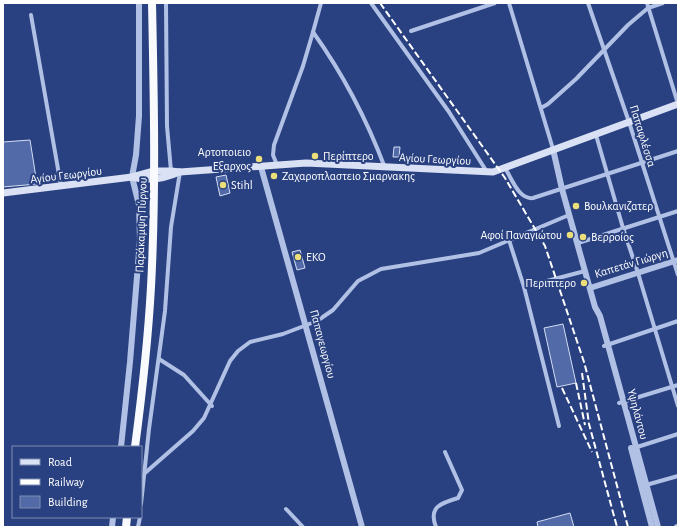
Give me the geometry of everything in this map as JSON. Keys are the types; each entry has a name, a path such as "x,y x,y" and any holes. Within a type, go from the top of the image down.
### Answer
{"highway":[{"name":"Παράκαμψη Πύργου","path":"135,446 148,323 154,175 152,3"}],"main road":[{"name":"Αγίου Γεωργίου","path":"3,193 154,175 171,170 180,172 306,163 487,173 505,168 678,104"},
{"name":"Αγίου Γεωργίου","path":"154,175 167,178 180,172"}],"street":[{"path":"121,446 140,240 139,205 132,177 136,155 139,116 139,3"},
{"path":"166,3 167,126 171,170"},
{"path":"277,166 273,155 274,145 304,66 321,3"},
{"path":"371,3 449,112 487,173"},
{"path":"411,31 495,3"},
{"path":"509,3 553,149"},
{"name":"Παπαφλέσσα","path":"588,3 629,122 658,217 676,261 678,275"},
{"path":"647,3 678,104"},
{"path":"541,108 548,104 648,8 663,3"},
{"path":"31,15 61,187"},
{"path":"313,32 328,53 370,129 385,168"},
{"path":"596,135 678,406"},
{"name":"Υψηλάντου","path":"553,149 562,189 578,242 633,448 658,527"},
{"path":"505,168 522,196 527,199 678,151"},
{"name":"Παπαγεωργίου","path":"262,167 362,527"},
{"path":"142,496 165,311 171,226 180,172"},
{"path":"578,242 678,211"},
{"path":"145,473 193,431 204,418 212,406 224,373 238,351 250,342 260,338 283,334 317,321 333,310 358,281 381,269 479,253 569,215"},
{"path":"509,240 524,287 559,426"},
{"name":"Καπετάν Γιώργη","path":"590,288 676,261"},
{"path":"524,287 585,271"},
{"path":"606,345 655,330 678,321"},
{"path":"159,359 184,375 212,406"},
{"path":"621,402 678,384"},
{"path":"633,448 678,434"},
{"path":"436,527 433,519 434,512 438,506 458,498 462,490 445,452"},
{"path":"644,485 678,476"},
{"name":"Υψηλάντου","path":"644,485 652,527"},
{"path":"286,509 303,527"}],"building":[{"path":"30,140 37,184 3,187 3,142"},
{"path":"394,147 400,147 399,157 393,157"},
{"name":"Stihl","path":"226,175 230,193 220,196 216,177"},
{"path":"300,250 305,268 297,270 292,252"},
{"path":"563,324 576,383 557,387 544,328"},
{"path":"570,513 574,527 538,527 537,522"}],"railway":[{"path":"380,3 505,178 545,246 584,362 628,527"},
{"path":"582,373 589,424 617,527"},
{"path":"576,383 585,425"},
{"path":"562,388 592,452"}],"place":[{"name":"Περίπτερο","path":"315,156"},
{"name":"Αρτοποιειο Εξαρχος","path":"259,159"},
{"name":"Ζαχαροπλαστειο Σμαρνακης","path":"274,176"},
{"name":"Stihl","path":"223,185"},
{"name":"Βουλκανιζατερ","path":"576,206"},
{"name":"Αφοί Παναγιώτου","path":"570,235"},
{"name":"Βερροίος","path":"583,237"},
{"name":"EKO","path":"298,257"},
{"name":"Περιπτερο","path":"584,283"}]}
